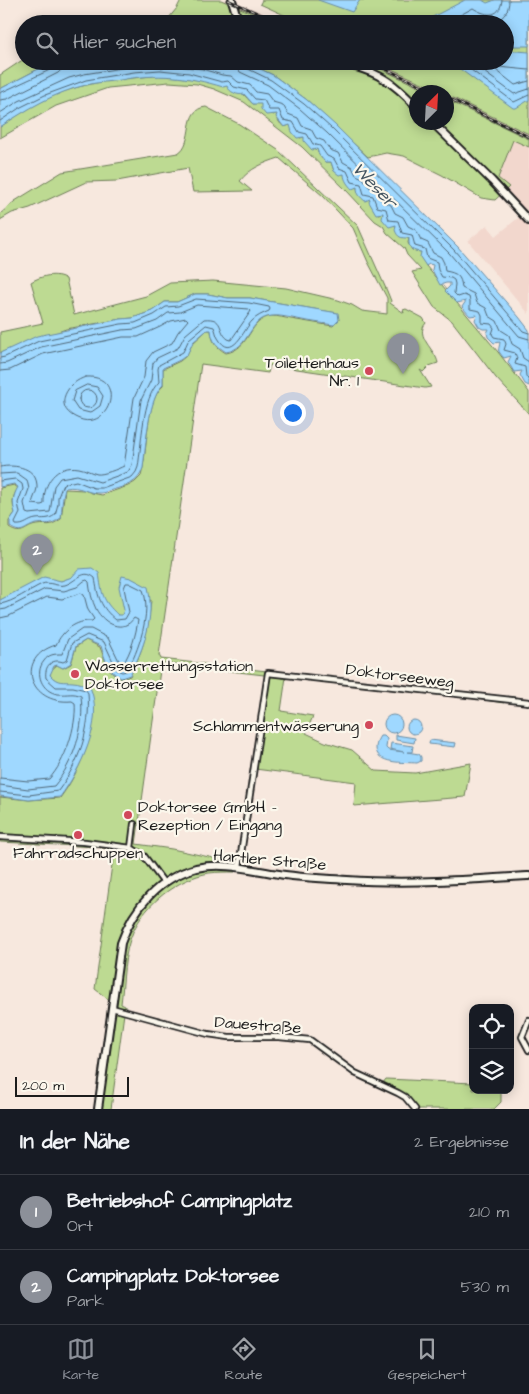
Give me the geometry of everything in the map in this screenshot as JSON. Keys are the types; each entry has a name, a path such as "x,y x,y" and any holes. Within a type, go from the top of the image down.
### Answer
{"main road":[{"path":"232,0 236,15"},
{"path":"366,70 381,76 409,99"},
{"path":"440,130 529,221"},
{"name":"Hartler Straße","path":"98,1109 118,959 125,932 142,904 164,883 194,869 215,866 238,867 295,876 396,883 529,876"}],"street":[{"name":"Doktorseeweg","path":"238,867 268,673 529,702"},
{"path":"132,848 134,824"},
{"path":"0,837 85,842 132,848 144,856 164,883"},
{"name":"Dauestraße","path":"112,1008 208,1034 229,1037 279,1037 310,1040 355,1073 405,1097 415,1109"},
{"path":"529,1020 522,1037 529,1050"}],"shaded area":[{"path":"221,0 231,0 268,15 257,15"},
{"path":"383,70 394,70 427,85 415,85"},
{"path":"454,99 529,134 529,139 454,103"},
{"path":"513,140 529,147 529,216 489,171"},
{"path":"523,214 529,222 529,314 468,241 487,225 496,236"}],"green space":[{"path":"181,0 221,0 257,15 171,15"},
{"path":"262,0 529,0 529,134 454,98 454,85 427,85 394,70 514,70 514,15 284,15 260,4"},
{"path":"15,65 15,70 36,70 0,89 0,75"},
{"path":"262,70 383,70 415,85 409,85 409,130 454,130 454,103 529,139 529,147 513,140 498,178 509,187 495,200 481,198 442,175 404,156 386,153 368,157 307,100 273,75"},
{"path":"160,75 203,80 225,85 242,93 253,104 261,103 273,115 277,113 282,126 290,125 300,138 304,137 314,150 317,149 325,162 331,162 334,171 344,174 357,187 358,193 370,199 378,214 383,213 382,216 409,238 408,243 412,250 421,252 426,266 529,392 529,414 496,378 452,321 434,307 412,272 421,270 407,255 404,248 302,147 244,102 197,84 169,82 108,88 56,106 0,138 0,127 31,107 53,96 75,88 105,81"},
{"path":"206,107 239,124 278,150 358,226 387,291 390,303 404,313 403,310 406,309 423,318 426,323 423,328 424,338 438,363 429,366 423,372 420,370 431,387 425,388 270,365 268,373 201,364 159,655 161,659 505,698 504,703 446,694 441,695 286,677 281,711 313,716 306,733 325,742 352,750 376,771 415,773 471,763 465,797 354,806 356,782 255,769 269,681 264,675 161,663 136,844 172,849 237,863 235,872 209,873 197,876 174,887 154,902 139,921 130,940 126,958 121,1004 125,1006 111,1109 95,1109 109,1000 95,989 114,850 96,847 0,842 0,797 29,800 60,798 79,766 92,731 69,683 54,679 50,675 51,670 57,665 63,668 71,664 76,647 86,640 100,647 113,673 121,679 130,676 145,639 151,600 126,611 123,616 118,617 71,578 0,600 0,488 14,485 18,488 13,500 15,513 9,521 9,528 21,531 33,526 49,525 61,519 65,489 84,490 102,495 128,486 141,476 150,415 157,393 163,386 163,369 186,356 193,343 207,330 211,330 215,344 226,353 240,346 258,322 264,318 277,316 333,326 339,320 337,313 250,298 228,298 208,294 195,294 177,302 165,302 152,311 133,318 66,329 0,353 0,332 43,323 31,282 53,275 66,279 74,315 146,296 170,283 213,281 286,288 338,300 362,311 387,314 387,298 353,228 323,196 279,158 253,169 244,176 240,181 252,191 193,192 188,168 117,181 86,182 30,208 12,213 0,220 0,214 15,201 62,172 178,153 186,142 194,114 199,109"},
{"path":"386,1079 469,1083 469,1094 501,1094 501,1102 494,1109 417,1109 406,1097 382,1084"}],"water":[{"path":"318,0 360,0 352,12"},
{"path":"465,0 482,0 487,3 495,0 529,0 529,46 514,46 514,15 436,15"},
{"path":"514,51 529,52 529,100 513,108 461,70 514,70"},
{"name":"Weser","path":"36,70 262,70 273,75 307,100 335,125 458,247 519,317 529,330 529,386 525,384 520,375 522,371 514,372 508,362 511,356 504,358 500,353 500,342 494,343 488,337 489,329 479,327 475,320 477,315 470,316 462,307 466,301 457,303 445,291 450,286 450,283 440,285 432,270 433,265 429,264 426,266 420,257 421,252 410,247 409,238 402,238 397,235 396,225 389,227 382,219 383,213 376,214 369,202 370,199 365,201 358,193 357,187 352,189 346,182 344,174 339,175 334,171 331,162 325,162 317,149 312,150 304,141 304,137 297,138 292,132 290,125 284,127 276,117 277,114 266,115 261,109 261,104 253,104 244,94 234,93 227,86 223,87 185,78 160,76 134,78 90,84 63,92 30,108 0,127 0,89"},
{"path":"195,294 208,294 228,298 250,298 338,313 339,320 334,325 279,316 264,318 253,327 240,345 226,352 215,343 211,330 207,330 193,342 187,355 163,368 163,385 158,391 151,411 143,468 135,480 127,485 102,493 71,487 65,488 61,518 51,523 33,525 21,531 10,527 10,520 15,513 14,500 18,487 14,484 0,487 0,353 37,336 133,318 152,311 165,302 177,302"},
{"path":"92,568 99,573 102,592 106,601 118,615 122,615 124,610 119,587 122,576 131,578 148,587 150,598 149,621 140,654 130,675 121,678 110,669 101,646 86,640 76,646 71,663 63,668 57,665 54,666 50,675 56,680 61,682 77,682 90,687 94,700 94,715 88,745 68,786 60,797 29,800 0,796 0,600 44,577 61,581 72,577 79,569"},
{"path":"389,715 397,715 402,720 400,731 389,733 384,728 384,720"},
{"path":"414,720 419,722 421,727 419,732 414,734 409,732 407,727 409,722"},
{"path":"396,735 415,738 414,743 396,740"},
{"path":"380,736 384,736 387,739 386,748 388,750 404,752 390,749 391,743 413,746 412,752 407,752 419,754 421,761 417,763 398,762 385,760 380,757 376,747"},
{"path":"430,740 456,743 455,747 429,744"}],"railway":[{"path":"228,0 262,15"},
{"path":"388,70 421,85"},
{"path":"454,101 529,137"}],"place":[{"name":"Toilettenhaus Nr. 1","path":"369,371"},
{"name":"Betriebshof Campingplatz","path":"403,374"},
{"name":"Campingplatz Doktorsee","path":"37,575"},
{"name":"Wasserrettungsstation Doktorsee","path":"75,674"},
{"name":"Schlammentwässerung","path":"369,725"},
{"name":"Doktorsee GmbH - Rezeption / Eingang","path":"128,815"},
{"name":"Fahrradschuppen","path":"78,835"}]}
